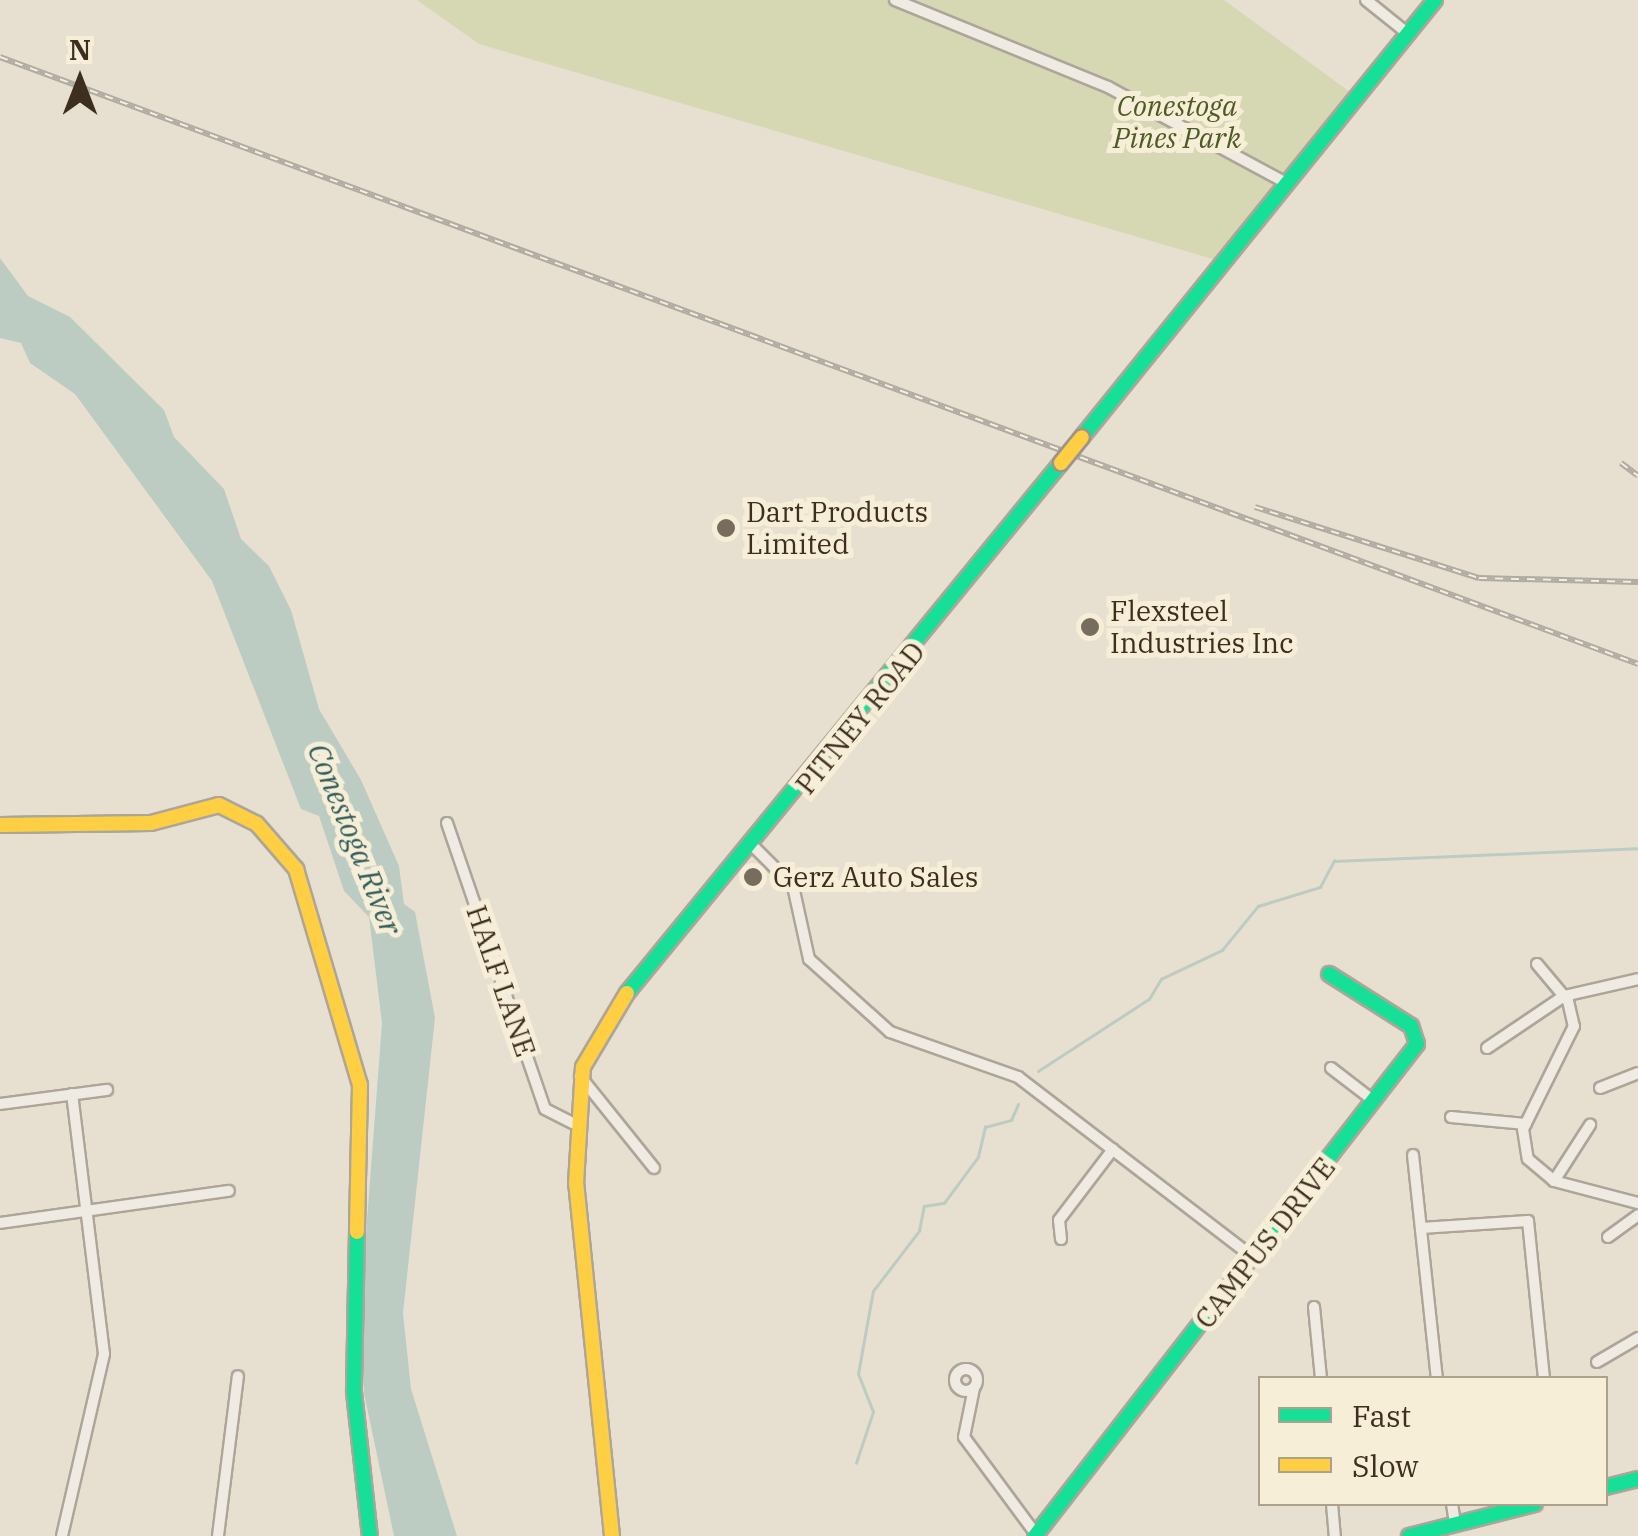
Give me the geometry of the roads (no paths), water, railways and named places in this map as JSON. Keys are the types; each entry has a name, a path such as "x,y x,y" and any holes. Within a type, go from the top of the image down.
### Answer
{"main road":[{"name":"PITNEY ROAD","path":"612,1536 573,1123 580,1076 611,1012 754,847 1435,0"},
{"path":"0,825 151,823 210,805 257,824 305,886 360,1085 354,1392 370,1536"},
{"name":"CAMPUS DRIVE","path":"1033,1532 1062,1506 1374,1102 1418,1036 1339,972 1330,974"},
{"path":"1608,1486 1638,1479"},
{"path":"1409,1536 1527,1506"}],"street":[{"path":"895,0 1108,87 1286,184"},
{"path":"1366,0 1408,33"},
{"name":"HALF LANE","path":"447,824 545,1109 573,1123"},
{"path":"754,847 794,886 810,958 890,1032 1018,1077 1254,1258"},
{"path":"1537,964 1564,996 1572,1035 1526,1124 1528,1159 1554,1182 1638,1203"},
{"path":"1487,1048 1564,996 1638,979"},
{"path":"1331,1068 1374,1102"},
{"path":"1600,1088 1638,1073"},
{"path":"580,1076 654,1168"},
{"path":"0,1104 107,1090"},
{"path":"62,1536 103,1374 88,1210 72,1094"},
{"path":"1451,1117 1526,1124"},
{"path":"1554,1182 1590,1125"},
{"path":"1061,1239 1059,1220 1113,1149"},
{"path":"1413,1155 1437,1376"},
{"path":"0,1223 229,1191"},
{"path":"1608,1237 1638,1215"},
{"path":"1421,1228 1525,1219 1544,1376"},
{"path":"1314,1307 1321,1376"},
{"path":"1597,1362 1638,1338"},
{"path":"218,1536 238,1376"},
{"name":"CAMPUS DRIVE","path":"974,1388 964,1418 969,1449 1033,1532"},
{"path":"1332,1506 1335,1536"},
{"path":"1452,1506 1455,1524"}],"water":[{"name":"Conestoga River","path":"0,258 28,296 70,317 164,410 174,437 224,489 241,539 269,566 291,610 319,709 361,780 399,866 404,904 415,912 435,1018 403,1313 411,1389 457,1536 394,1536 364,1393 362,1286 382,1023 369,917 344,891 319,816 301,809 212,581 75,394 30,363 21,343 0,338"}],"waterway":[{"path":"1038,1071 1149,999 1161,979 1222,950 1258,906 1320,887 1334,861 1638,848"},
{"path":"856,1463 873,1412 858,1374 873,1291 919,1231 924,1206 944,1203 978,1157 985,1127 1011,1120 1018,1104"}],"railway":[{"path":"0,57 1638,664"},
{"path":"1621,463 1638,476"},
{"path":"1255,507 1479,578 1638,582"}],"place":[{"name":"Dart Products Limited","path":"726,528"},
{"name":"Flexsteel Industries Inc","path":"1090,627"},
{"name":"Gerz Auto Sales","path":"753,877"}],"park label":[{"name":"Conestoga Pines Park","path":"1177,122"}]}
